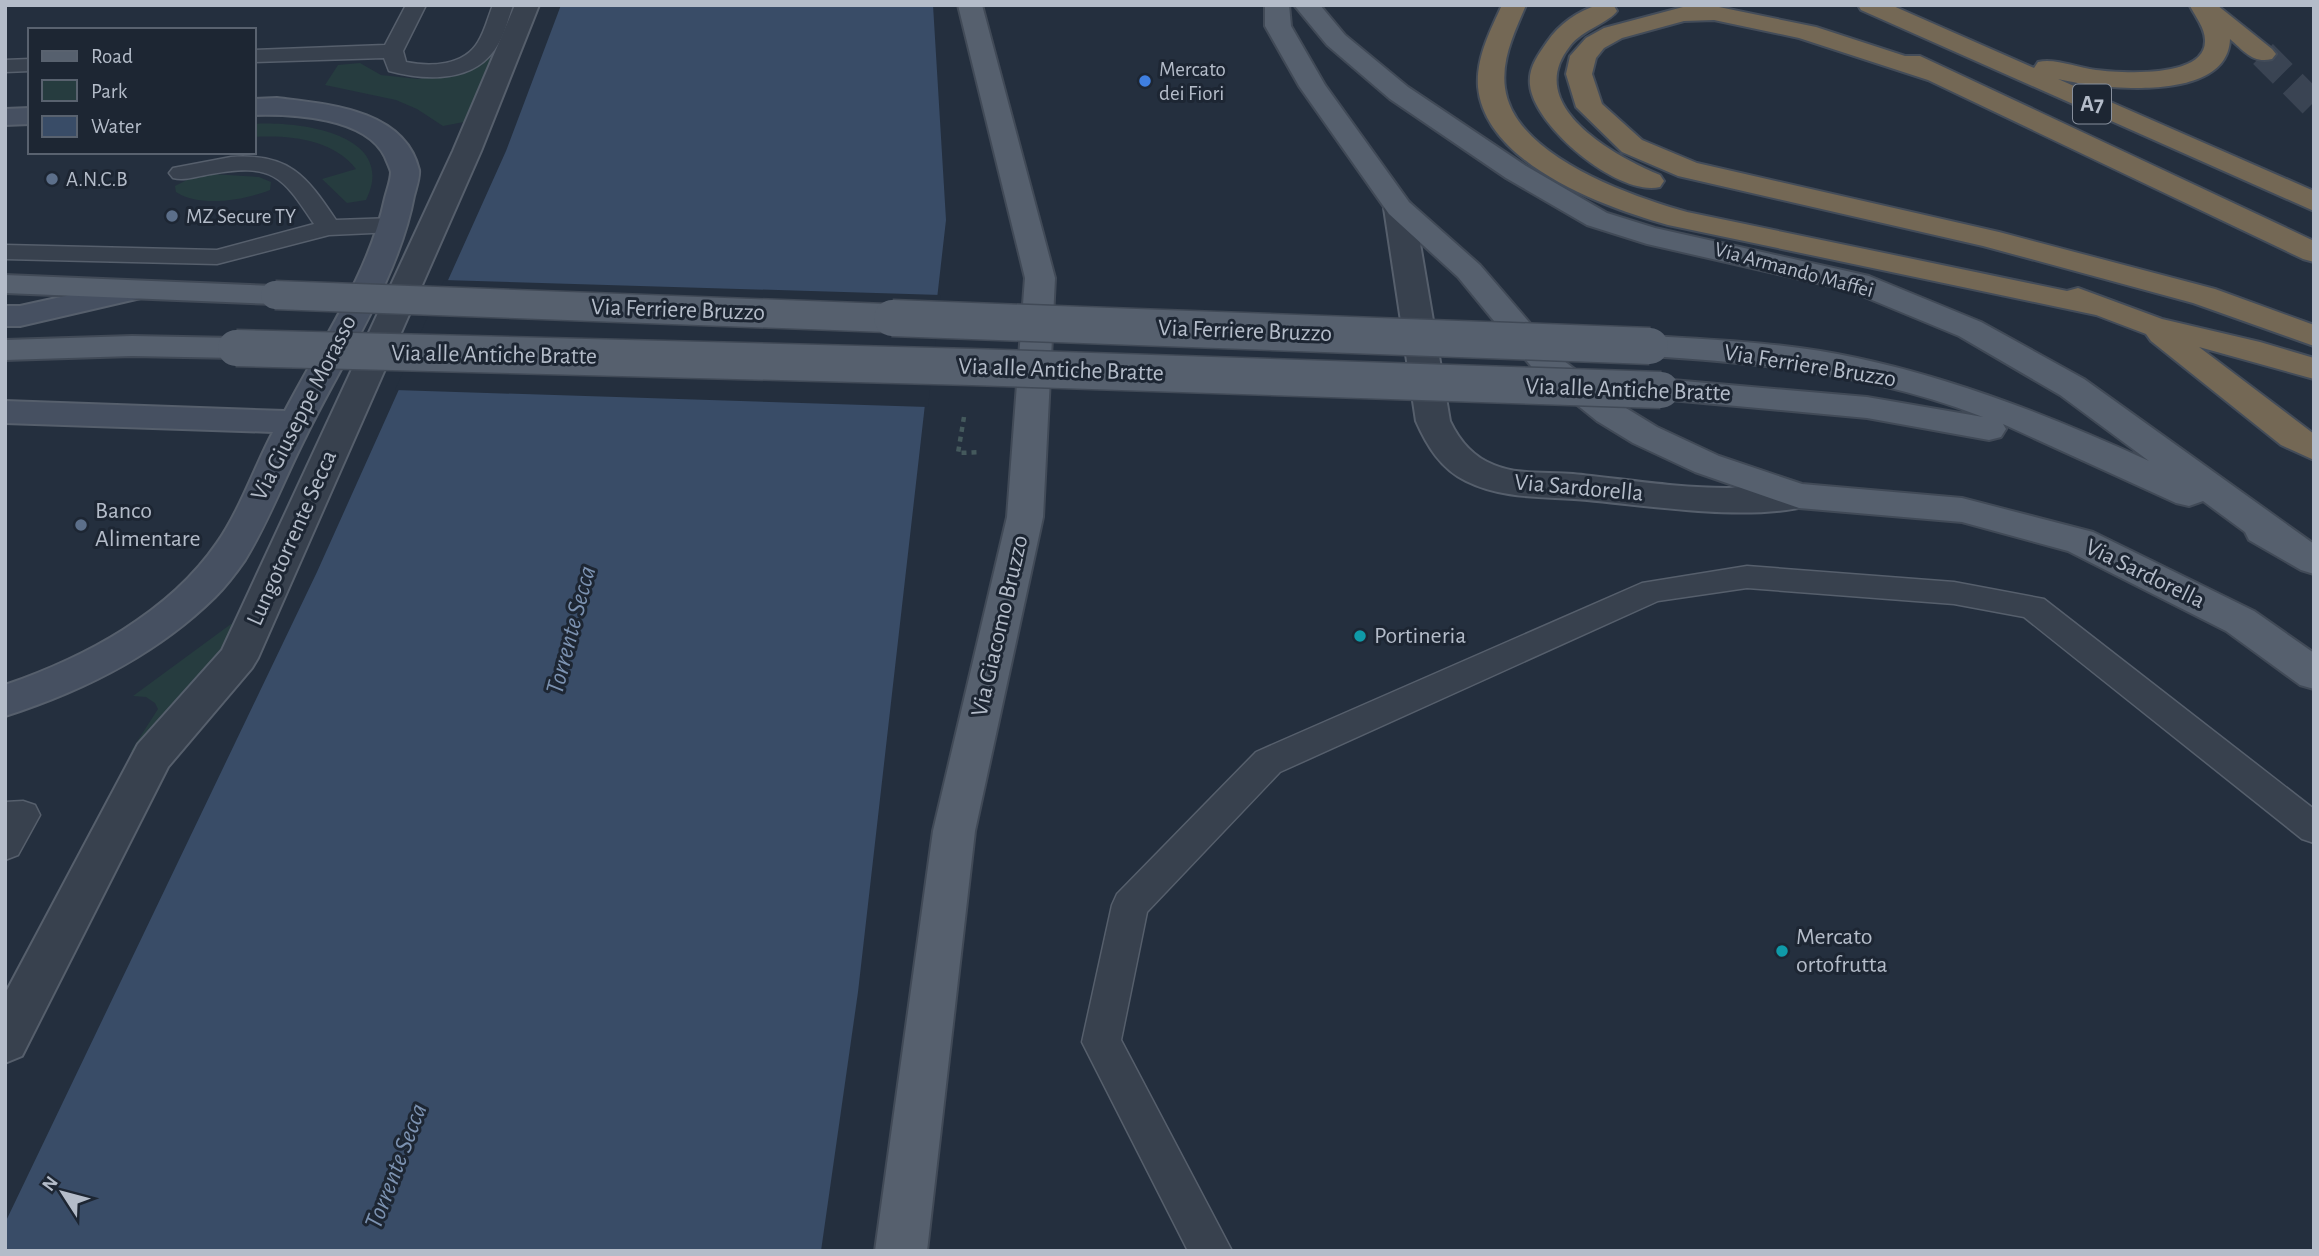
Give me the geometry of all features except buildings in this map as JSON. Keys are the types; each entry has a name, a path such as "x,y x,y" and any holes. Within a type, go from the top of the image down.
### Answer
{"highway":[{"path":"1514,5 1489,67 1494,97 1502,116 1526,144 1556,167 1612,197 1687,221 1977,258 2204,296 2314,336"},
{"path":"1623,5 1595,14 1571,29 1550,51 1542,70 1542,90 1553,113 1572,135 1597,154 1641,178 1698,197 1977,258"},
{"name":"A7","path":"1793,5 2314,253"},
{"name":"A7","path":"1870,5 2314,202"},
{"path":"1889,5 2028,62 2072,75 2116,80 2152,80 2204,66 2216,54 2218,41 2201,6"},
{"path":"2201,6 2229,25 2263,54"},
{"path":"1935,74 1807,32 1714,13 1682,14 1613,33 1595,43 1583,56 1579,74 1582,93 1589,107 1632,146 1688,170 1977,258 2152,326 2249,348 2314,369"},
{"path":"2152,326 2293,437 2314,449"}],"main road":[{"name":"Via Giacomo Bruzzo","path":"901,1251 954,831 1025,516 1040,278 970,5"},
{"name":"Via Sardorella","path":"1277,5 1278,26 1312,86 1399,208 1469,271 1547,364 1609,413 1645,435 1707,464 1800,496 1962,510 2080,541 2240,621 2314,652"},
{"name":"Via Armando Maffei","path":"1306,5 1336,40 1399,93 1516,172 1597,219 1647,235 1858,283 1970,329 2072,387 2299,552"},
{"name":"Via Giuseppe Morasso","path":"5,701 105,658 175,611 227,558 377,268 394,225 405,171 393,145 363,123 328,112 276,106 256,107"},
{"path":"5,117 28,116"},
{"name":"Via Ferriere Bruzzo","path":"5,284 1650,346 1759,353 1856,368 1941,390 2017,416 2216,506 2299,552"},
{"path":"13,316 134,290"},
{"path":"13,316 75,348"},
{"name":"Via alle Antiche Bratte","path":"5,350 145,346 875,365 1661,390 1777,397 1942,418 2111,458"},
{"path":"5,412 295,422"},
{"name":"Via Sardorella","path":"2240,621 2314,674"}],"street":[{"name":"Lungotorrente Secca","path":"5,1041 153,756 238,658 467,151 527,5"},
{"name":"Via Sardorella","path":"1399,208 1433,421 1443,443 1463,463 1479,473 1510,484 1545,484 1726,500 1800,496"}],"lane":[{"path":"416,5 392,51 397,66 414,72 447,69 469,62 485,50 503,5"},
{"path":"256,56 392,51"},
{"path":"5,66 28,65"},
{"path":"181,173 246,164 278,167 300,189 329,228"},
{"path":"5,252 217,257 329,228 394,225"},
{"path":"1211,1251 1101,1042 1130,905 1268,762 1653,591 1747,577 1954,593 2033,607 2314,829"},
{"path":"5,816 23,815 5,845"}],"green space":[{"path":"497,54 469,121 443,126 417,109 396,100 325,85 338,65 360,63 381,75 418,79 463,71"},
{"path":"256,124 294,125 317,129 356,146 368,159 372,177 366,200 347,203 322,179 356,169 346,159 323,145 281,137 256,137"},
{"path":"211,174 259,177 271,182 270,190 223,201 197,200 176,192 175,186 191,178"},
{"path":"231,624 241,626 145,752 131,751 158,709 155,703 146,697 133,696"}],"water":[{"name":"Torrente Secca","path":"561,5 933,5 946,220 858,992 821,1251 5,1251 5,1223 317,572 506,151"}],"pier":[{"path":"444,280 941,295 928,407 395,390"}],"tunnel":[{"path":"2263,54 2314,105"}],"place":[{"name":"Mercato dei Fiori","path":"1145,81"},
{"name":"A.N.C.B","path":"52,179"},
{"name":"MZ Secure TY","path":"172,216"},
{"name":"Banco Alimentare","path":"81,525"},
{"name":"Portineria","path":"1360,636"},
{"name":"Mercato ortofrutta","path":"1782,951"}]}
